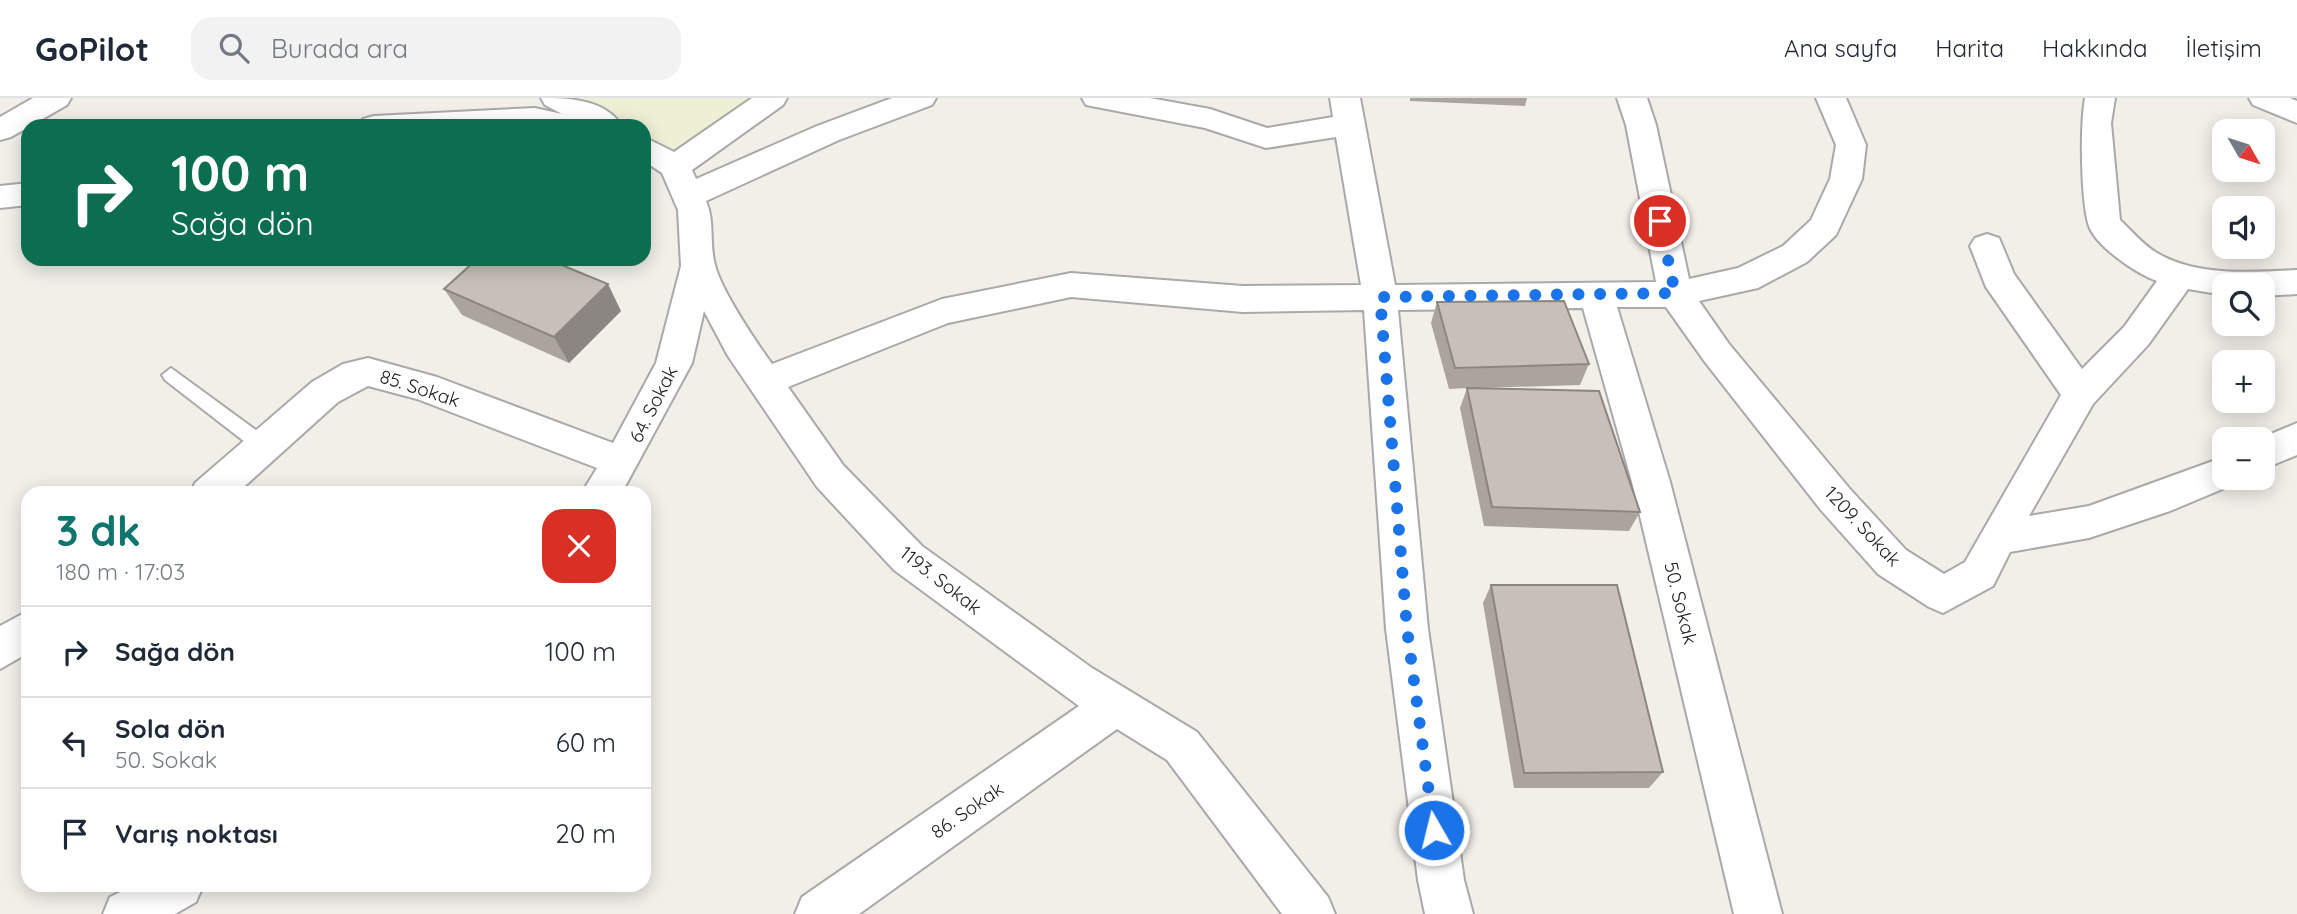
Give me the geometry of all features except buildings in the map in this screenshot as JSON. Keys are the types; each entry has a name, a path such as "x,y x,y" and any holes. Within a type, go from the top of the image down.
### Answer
{"street":[{"path":"0,130 56,98"},
{"path":"556,98 594,119"},
{"path":"669,170 772,98"},
{"path":"669,170 828,133 921,98"},
{"path":"1097,98 1210,119 1266,138 1347,111 1380,297 1407,629 1441,880 1449,914"},
{"path":"1632,98 1641,125 1675,293"},
{"path":"764,382 942,312 1070,285 1243,299 1675,293 1746,279 1795,254 1825,227 1846,179 1851,145 1831,98"},
{"path":"2100,98 2096,123 2104,224 2144,261 2179,276 2258,285 2297,282"},
{"path":"2264,98 2297,113"},
{"path":"515,119 539,119"},
{"name":"1193. Sokak","path":"669,170 694,210 698,266 740,347 830,477 908,558 1077,682 1182,747 1311,914"},
{"path":"0,197 21,195"},
{"path":"1987,246 1998,278 2080,394"},
{"name":"64. Sokak","path":"606,486 622,462 674,363 698,266"},
{"name":"1209. Sokak","path":"1675,293 1717,353 1835,499 1892,562 1943,595 1979,574 2080,394 2136,336 2179,276"},
{"name":"50. Sokak","path":"1596,294 1651,482 1758,914"},
{"name":"85. Sokak","path":"219,486 325,392 356,374 368,372 424,387 622,462"},
{"path":"2275,448 2297,438"},
{"path":"1997,538 2089,522 2156,500 2212,477"},
{"path":"0,650 21,634"},
{"name":"86. Sokak","path":"819,914 1115,706"},
{"path":"127,914 169,892"}],"lane":[{"path":"171,375 265,447"}],"green space":[{"path":"556,98 772,98 675,167 651,152 651,119 594,119"}],"route":[{"path":"1434,830 1407,629 1380,297 1675,293 1660,221"}]}
